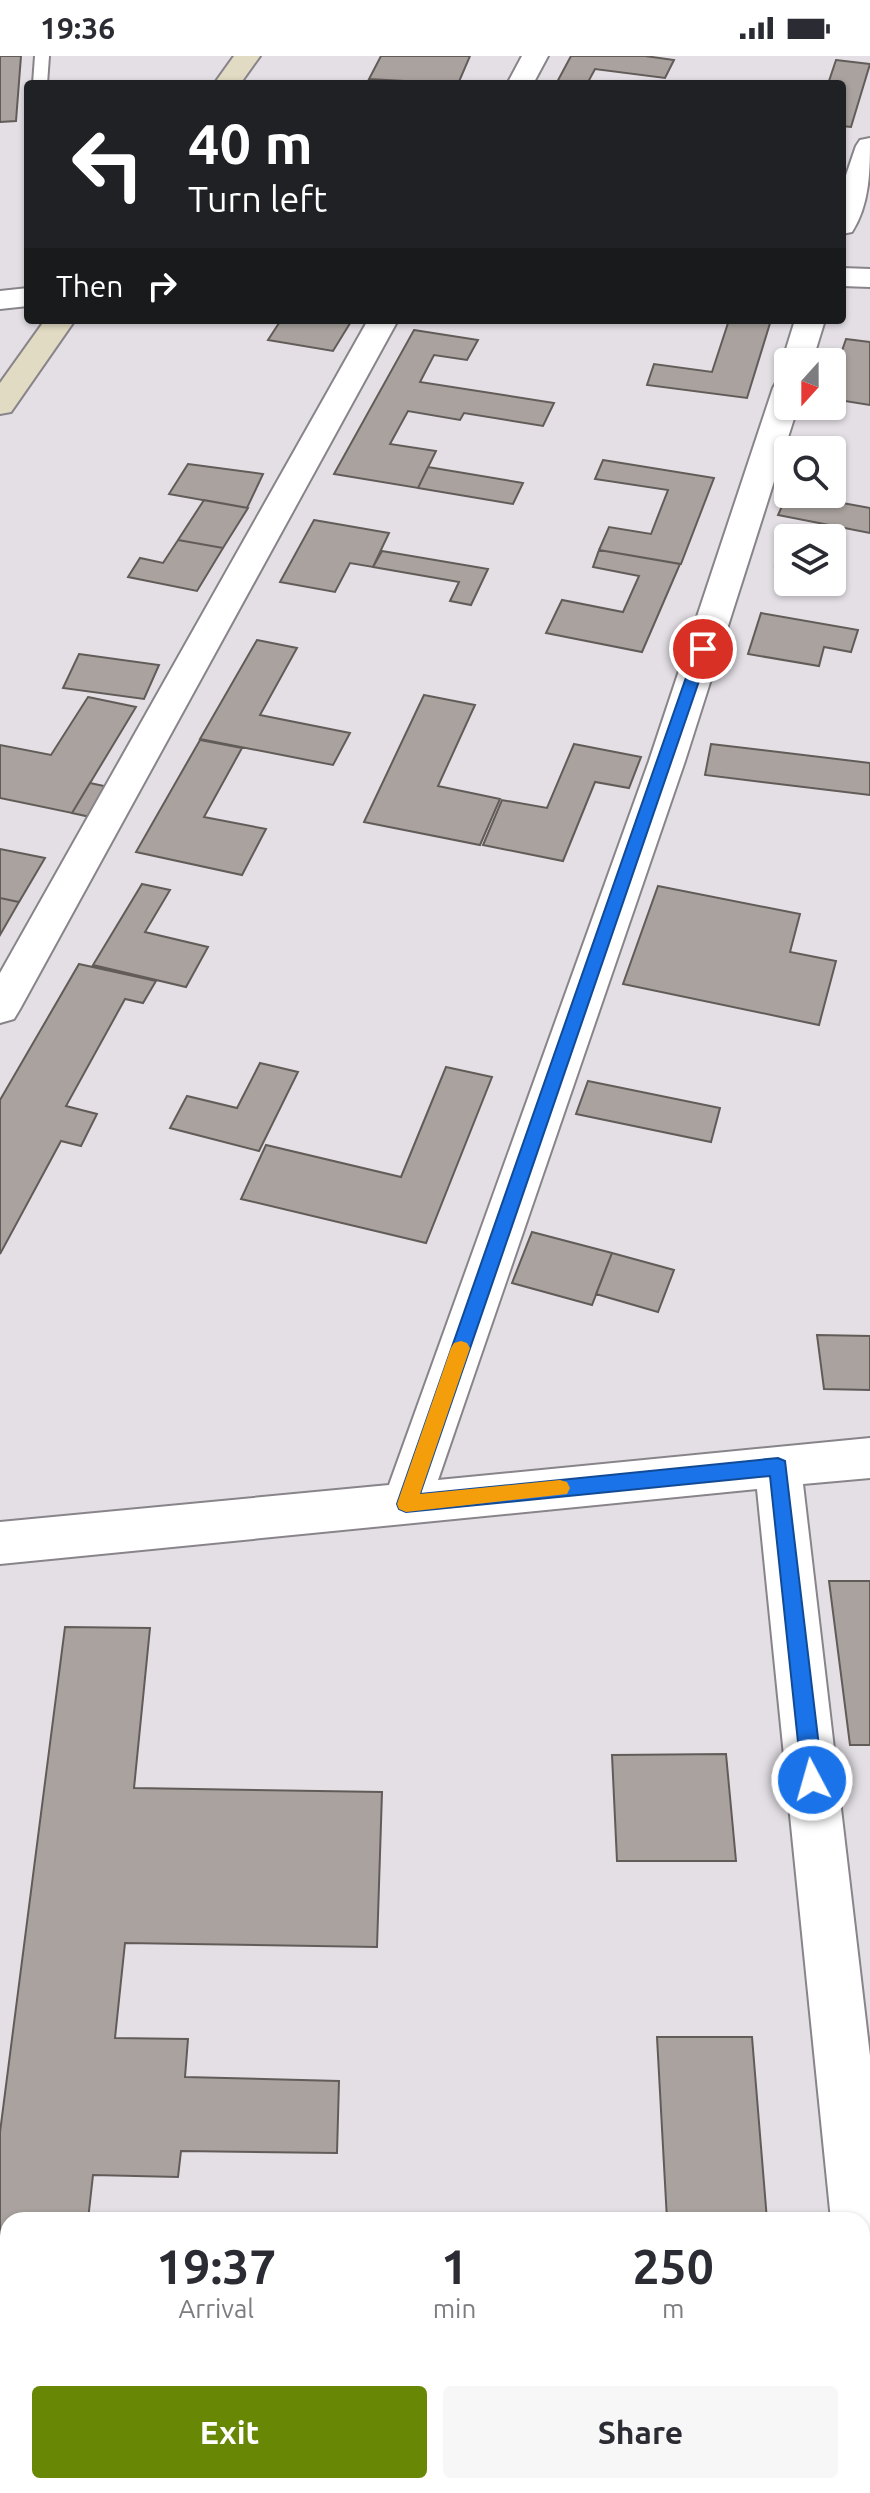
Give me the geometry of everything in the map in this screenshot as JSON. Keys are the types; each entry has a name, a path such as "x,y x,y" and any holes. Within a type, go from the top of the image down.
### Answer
{"street":[{"path":"230,80 247,56"},
{"path":"522,80 535,56"},
{"path":"846,215 870,146"},
{"path":"846,277 870,278"},
{"path":"0,300 24,297"},
{"path":"0,405 57,324"},
{"path":"0,1009 381,324"},
{"path":"801,348 809,324"},
{"path":"406,1504 667,761 778,420"},
{"path":"0,1543 870,1458"},
{"path":"778,1467 859,2212"}],"lane":[{"path":"40,80 42,56"}],"building":[{"path":"0,56 21,56 16,121 0,122"},
{"path":"381,56 470,56 460,80 369,79"},
{"path":"571,56 645,56 674,60 665,78 595,69 589,80 558,80"},
{"path":"836,60 870,64 851,127 846,126 846,80 829,80"},
{"path":"278,324 350,324 333,351 268,340"},
{"path":"728,324 770,324 747,398 647,385 654,364 712,372"},
{"path":"414,330 478,340 467,360 434,355 420,382 554,403 543,426 464,413 460,420 408,411 390,444 436,451 418,488 334,474"},
{"path":"846,339 870,342 870,405 846,401 846,348 843,348"},
{"path":"603,460 714,478 681,564 599,550 609,527 651,534 668,490 595,479"},
{"path":"188,464 263,474 247,508 169,494"},
{"path":"428,467 523,483 513,504 418,488"},
{"path":"204,500 248,508 223,548 178,540"},
{"path":"846,504 870,508 870,533 846,528 846,524 824,524 778,515 781,508 846,508"},
{"path":"314,520 389,533 373,567 350,563 335,592 280,582"},
{"path":"178,540 223,548 197,591 128,577 140,558 163,563"},
{"path":"599,550 680,564 642,652 546,633 562,600 623,612 639,576 593,567"},
{"path":"382,551 488,569 471,605 450,601 459,582 373,567"},
{"path":"761,613 858,630 851,652 824,647 819,666 748,654"},
{"path":"257,640 297,648 260,715 350,733 333,765 200,739"},
{"path":"79,654 159,665 144,699 63,688"},
{"path":"424,695 475,705 438,786 500,799 480,845 364,822"},
{"path":"88,697 136,707 72,813 0,798 0,745 51,755"},
{"path":"200,740 242,748 204,817 266,829 242,875 136,852"},
{"path":"574,744 641,757 629,788 595,782 563,861 483,845 502,800 547,808"},
{"path":"711,744 870,763 870,795 705,775"},
{"path":"90,783 113,788 95,818 72,813"},
{"path":"0,849 45,858 19,902 0,898"},
{"path":"142,884 170,890 145,932 208,947 186,987 93,965"},
{"path":"658,886 800,914 790,952 836,961 819,1025 623,984"},
{"path":"0,898 19,902 0,935"},
{"path":"79,964 156,981 143,1003 125,999 66,1106 97,1114 81,1146 61,1141 0,1254 0,1100"},
{"path":"260,1063 298,1072 259,1151 170,1128 187,1096 237,1108"},
{"path":"446,1067 492,1077 426,1243 241,1199 266,1145 401,1177"},
{"path":"588,1081 720,1108 711,1142 576,1114"},
{"path":"532,1232 612,1253 592,1305 512,1283"},
{"path":"612,1253 674,1270 658,1312 596,1294"},
{"path":"817,1335 870,1336 870,1390 824,1389"},
{"path":"829,1581 870,1581 870,1745 850,1745"},
{"path":"65,1627 150,1628 134,1788 382,1792 377,1947 125,1943 115,2038 188,2039 185,2077 339,2081 337,2153 181,2151 178,2177 93,2175 89,2212 0,2212 0,2132"},
{"path":"726,1754 736,1861 617,1861 612,1755"},
{"path":"657,2037 752,2037 766,2212 667,2212"}],"slow traffic":[{"path":"461,1348 406,1504 560,1488"}],"route":[{"path":"703,649 667,761 406,1504 778,1467 812,1780"}]}
